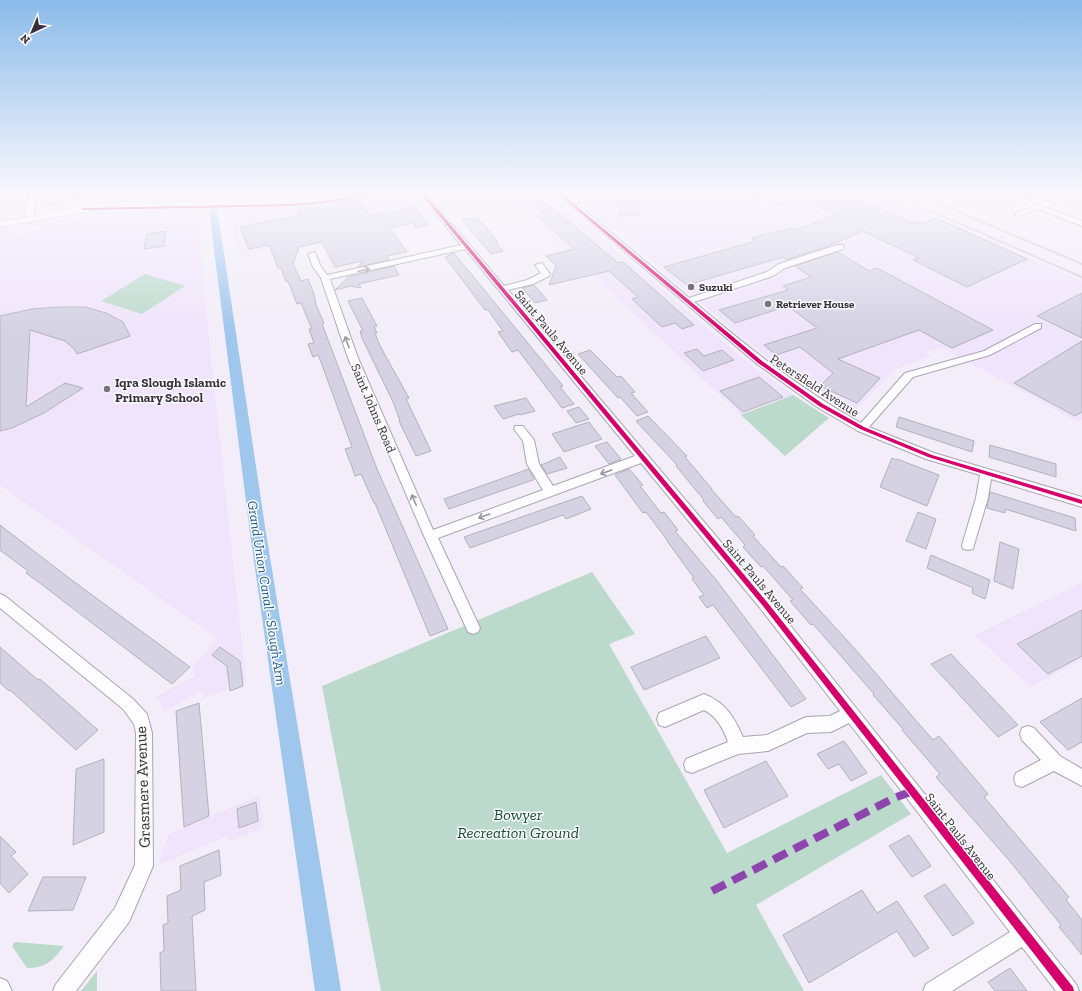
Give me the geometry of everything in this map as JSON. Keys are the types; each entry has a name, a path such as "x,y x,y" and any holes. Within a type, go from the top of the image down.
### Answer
{"street":[{"name":"Saint Pauls Avenue","path":"463,240 642,458 765,604 852,713 1023,935 1069,991"},
{"name":"Petersfield Avenue","path":"615,240 760,362 821,405 862,428 930,456 1082,502"},
{"path":"325,278 468,246"},
{"path":"687,300 770,274 782,266 840,247"},
{"name":"Saint Johns Road","path":"312,254 317,267 325,278 353,358 430,536 472,628"},
{"path":"502,289 530,282 546,274 539,265"},
{"path":"862,428 909,375 987,353 1038,326"},
{"path":"519,429 534,437 533,464 550,492"},
{"path":"430,536 642,458"},
{"path":"968,545 982,498 986,474"},
{"name":"Grasmere Avenue","path":"0,600 128,704 141,720 144,733 144,866 122,915 63,991"},
{"path":"665,719 704,702 717,708 728,721 738,746"},
{"path":"692,765 738,746 768,743 806,725 831,724 852,713"},
{"path":"1028,734 1054,762 1082,778"},
{"path":"1022,779 1054,762"},
{"path":"933,991 1023,935"}],"shaded area":[{"name":"Iqra Slough Islamic Primary School","path":"0,240 200,240 204,293 246,683 204,698 201,691 165,711 156,697 195,676 192,666 218,639 0,485"},
{"path":"236,240 308,240 239,255"},
{"path":"556,240 605,240 754,368 793,395 741,415"},
{"path":"627,240 990,240 1082,281 1082,419 1078,422 943,348 926,352 930,355 929,357 896,369 856,409 845,407 810,389 789,375 658,268 657,265"},
{"path":"1082,583 1082,660 1030,687 975,635"},
{"path":"259,796 263,828 230,841 227,836 158,865 169,834"}],"green space":[{"path":"145,274 185,286 142,314 101,301"},
{"path":"793,395 829,418 785,456 741,415"},
{"name":"Bowyer Recreation Ground","path":"592,572 635,634 609,644 727,853 881,775 911,814 756,905 804,991 381,991 322,686"},
{"path":"15,942 64,946 48,963 39,967 27,968 12,946"},
{"path":"97,971 97,991 81,991"}],"building":[{"path":"146,240 165,240 164,246 144,249"},
{"path":"245,240 399,240 407,252 387,256 389,260 358,267 363,261 335,267 322,242 299,247 293,264 301,281 308,279 314,294 316,305 324,323 322,324 377,469 448,629 430,636 375,503 361,474 355,476 345,449 352,447 321,362 318,355 313,357 308,344 314,343 309,329 312,329 301,303 297,304 288,281 286,282 281,268 278,268 269,245 249,249"},
{"path":"479,240 497,240 498,242 495,242 503,251 491,254"},
{"path":"564,240 591,240 618,263 623,262 694,325 682,329 675,323 662,327 632,299 638,297 609,271 549,285 556,266 546,256 574,249"},
{"path":"755,240 841,240 786,260 783,257 687,285 664,267 756,241"},
{"path":"882,240 985,240 1027,259 967,287 913,260 919,258"},
{"path":"838,252 869,271 877,268 993,330 952,348 919,330 838,359 880,378 857,403 820,386 833,373 800,347 776,355 764,345 817,328 788,306 735,323 719,310 788,290 783,286 811,277 795,266"},
{"path":"454,253 563,386 560,387 574,404 562,408 518,350 512,352 498,332 503,331 488,310 485,310 445,257"},
{"path":"394,266 399,275 359,284 361,288 351,286 335,290 348,277"},
{"path":"534,285 547,300 535,303 522,288"},
{"path":"1082,293 1082,338 1037,316"},
{"path":"362,298 377,326 374,327 380,346 409,398 406,399 431,451 416,456 399,421 394,404 362,338 360,331 363,331 348,301"},
{"path":"85,307 106,313 123,322 130,336 77,354 65,341 30,330 26,407 65,383 83,388 44,413 12,428 0,431 0,316 32,309"},
{"path":"1082,341 1082,412 1075,416 1014,383"},
{"path":"697,349 704,356 722,350 734,360 703,371 684,353"},
{"path":"590,350 617,377 621,376 635,392 631,393 648,412 637,416 620,397 618,398 578,354"},
{"path":"759,377 783,397 743,412 720,391"},
{"path":"526,398 535,411 503,419 494,406"},
{"path":"579,407 589,419 576,423 567,411"},
{"path":"648,416 687,456 685,457 711,489 736,517 738,516 755,535 753,536 781,567 783,566 803,588 800,589 856,650 933,740 939,736 988,794 984,797 1069,897 1066,900 1082,920 1082,955 1059,927 1061,925 1008,859 936,777 940,774 873,695 874,694 813,624 811,625 790,601 793,600 763,566 761,567 743,547 745,545 721,517 718,519 676,466 677,465 636,421"},
{"path":"899,417 974,441 972,452 896,427"},
{"path":"589,422 602,439 564,452 552,434"},
{"path":"607,442 621,459 609,464 595,446"},
{"path":"990,445 1056,464 1056,477 989,457"},
{"path":"560,457 567,468 547,474 541,465"},
{"path":"892,458 939,475 927,506 880,487"},
{"path":"529,469 534,479 533,480 449,509 444,499"},
{"path":"629,469 643,485 640,486 661,513 664,512 678,530 675,531 717,581 806,699 791,707 713,605 707,608 699,597 704,595 692,579 694,578 646,512 643,513 615,475"},
{"path":"990,492 1075,518 1076,531 1005,509 1005,513 987,508"},
{"path":"582,496 591,509 566,519 563,515 470,548 464,537"},
{"path":"918,512 936,519 926,549 906,541"},
{"path":"0,525 190,667 172,684 26,573 28,571 0,550"},
{"path":"1000,542 1019,549 1013,589 994,581"},
{"path":"931,555 990,580 985,599 972,593 973,588 927,568"},
{"path":"1082,610 1082,656 1048,674 1017,644"},
{"path":"706,636 720,658 644,690 631,667"},
{"path":"0,647 38,680 40,679 98,730 76,750 10,690 9,691 0,683"},
{"path":"220,647 240,661 243,686 230,691 227,666 212,655"},
{"path":"951,654 1018,725 998,737 931,664"},
{"path":"1082,698 1082,742 1068,750 1040,722"},
{"path":"199,703 209,816 184,827 176,711"},
{"path":"844,741 867,773 851,781 839,764 828,769 817,754"},
{"path":"104,759 104,832 73,845 76,769"},
{"path":"766,761 788,796 724,828 704,790"},
{"path":"256,802 258,821 239,828 237,809"},
{"path":"909,835 931,866 912,877 889,846"},
{"path":"0,836 16,852 11,856 28,874 9,893 0,883"},
{"path":"219,850 221,875 204,882 205,910 192,916 196,991 161,991 160,953 164,951 163,925 168,923 167,896 181,890 180,866"},
{"path":"43,877 86,877 73,910 28,911"},
{"path":"945,884 974,923 953,936 924,896"},
{"path":"862,890 877,913 897,901 929,948 914,957 897,931 809,983 783,935"},
{"path":"1010,968 1027,991 995,991 988,982"}],"waterway":[{"name":"Grand Union Canal - Slough Arm","path":"217,240 258,533 328,991"}],"railway":[{"path":"998,240 1082,277"},
{"path":"1026,240 1082,264"}],"marked path":[{"path":"712,891 894,798 913,791"}],"cycle path":[{"path":"462,240 765,604 1069,991"},
{"path":"615,240 760,362 821,405 862,428 930,456 1082,502"}],"place":[{"name":"Suzuki","path":"691,287"},
{"name":"Retriever House","path":"768,304"},
{"name":"Iqra Slough Islamic Primary School","path":"107,389"}]}
